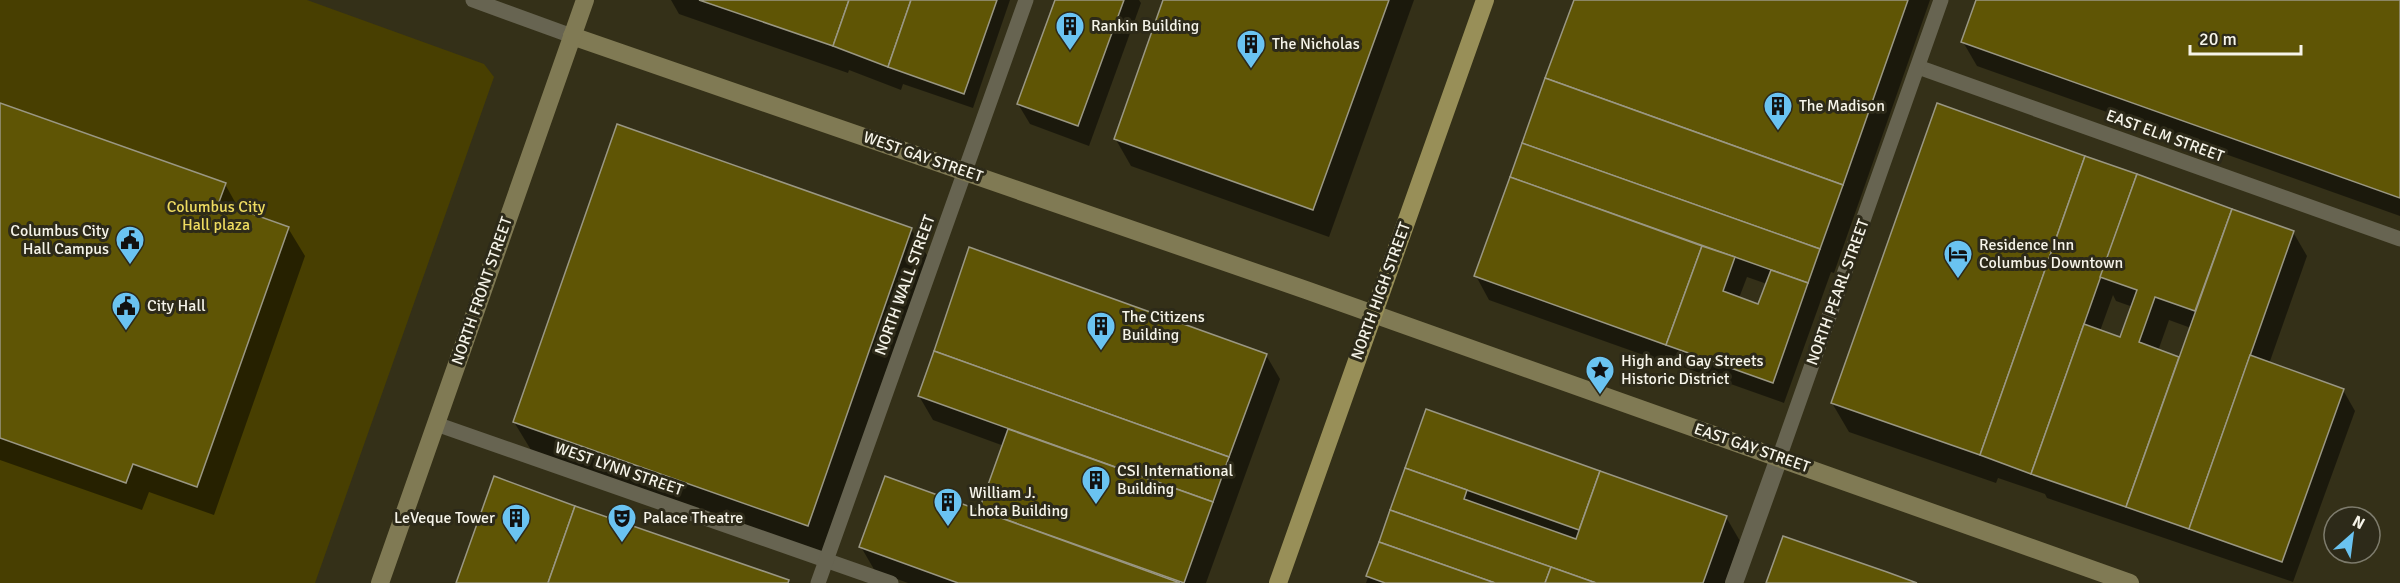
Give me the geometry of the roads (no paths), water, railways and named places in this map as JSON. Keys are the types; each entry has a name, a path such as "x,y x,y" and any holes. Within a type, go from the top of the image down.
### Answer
{"main road":[{"name":"NORTH HIGH STREET","path":"1278,583 1485,0"}],"street":[{"name":"NORTH FRONT STREET","path":"380,583 585,0"},
{"name":"WEST GAY STREET","path":"572,36 1373,314"},
{"name":"EAST GAY STREET","path":"1373,314 2130,583"},
{"name":"NORTH PEARL STREET","path":"1734,583 1779,458"}],"lane":[{"name":"WEST GAY STREET","path":"473,0 572,36"},
{"name":"NORTH WALL STREET","path":"818,583 1026,0"},
{"name":"NORTH PEARL STREET","path":"1779,458 1941,0"},
{"name":"EAST ELM STREET","path":"1918,68 2400,239"},
{"name":"WEST LYNN STREET","path":"436,424 891,583"}],"place":[{"name":"Rankin Building","path":"1070,52"},
{"name":"The Nicholas","path":"1251,70"},
{"name":"The Madison","path":"1778,132"},
{"name":"Columbus City Hall Campus","path":"130,266"},
{"name":"Residence Inn Columbus Downtown","path":"1958,280"},
{"name":"City Hall","path":"126,332"},
{"name":"The Citizens Building","path":"1101,352"},
{"name":"High and Gay Streets Historic District","path":"1600,396"},
{"name":"CSI International Building","path":"1096,506"},
{"name":"William J. Lhota Building","path":"948,528"},
{"name":"LeVeque Tower","path":"516,544"},
{"name":"Palace Theatre","path":"622,544"}],"park label":[{"name":"Columbus City Hall plaza","path":"216,216"}]}
